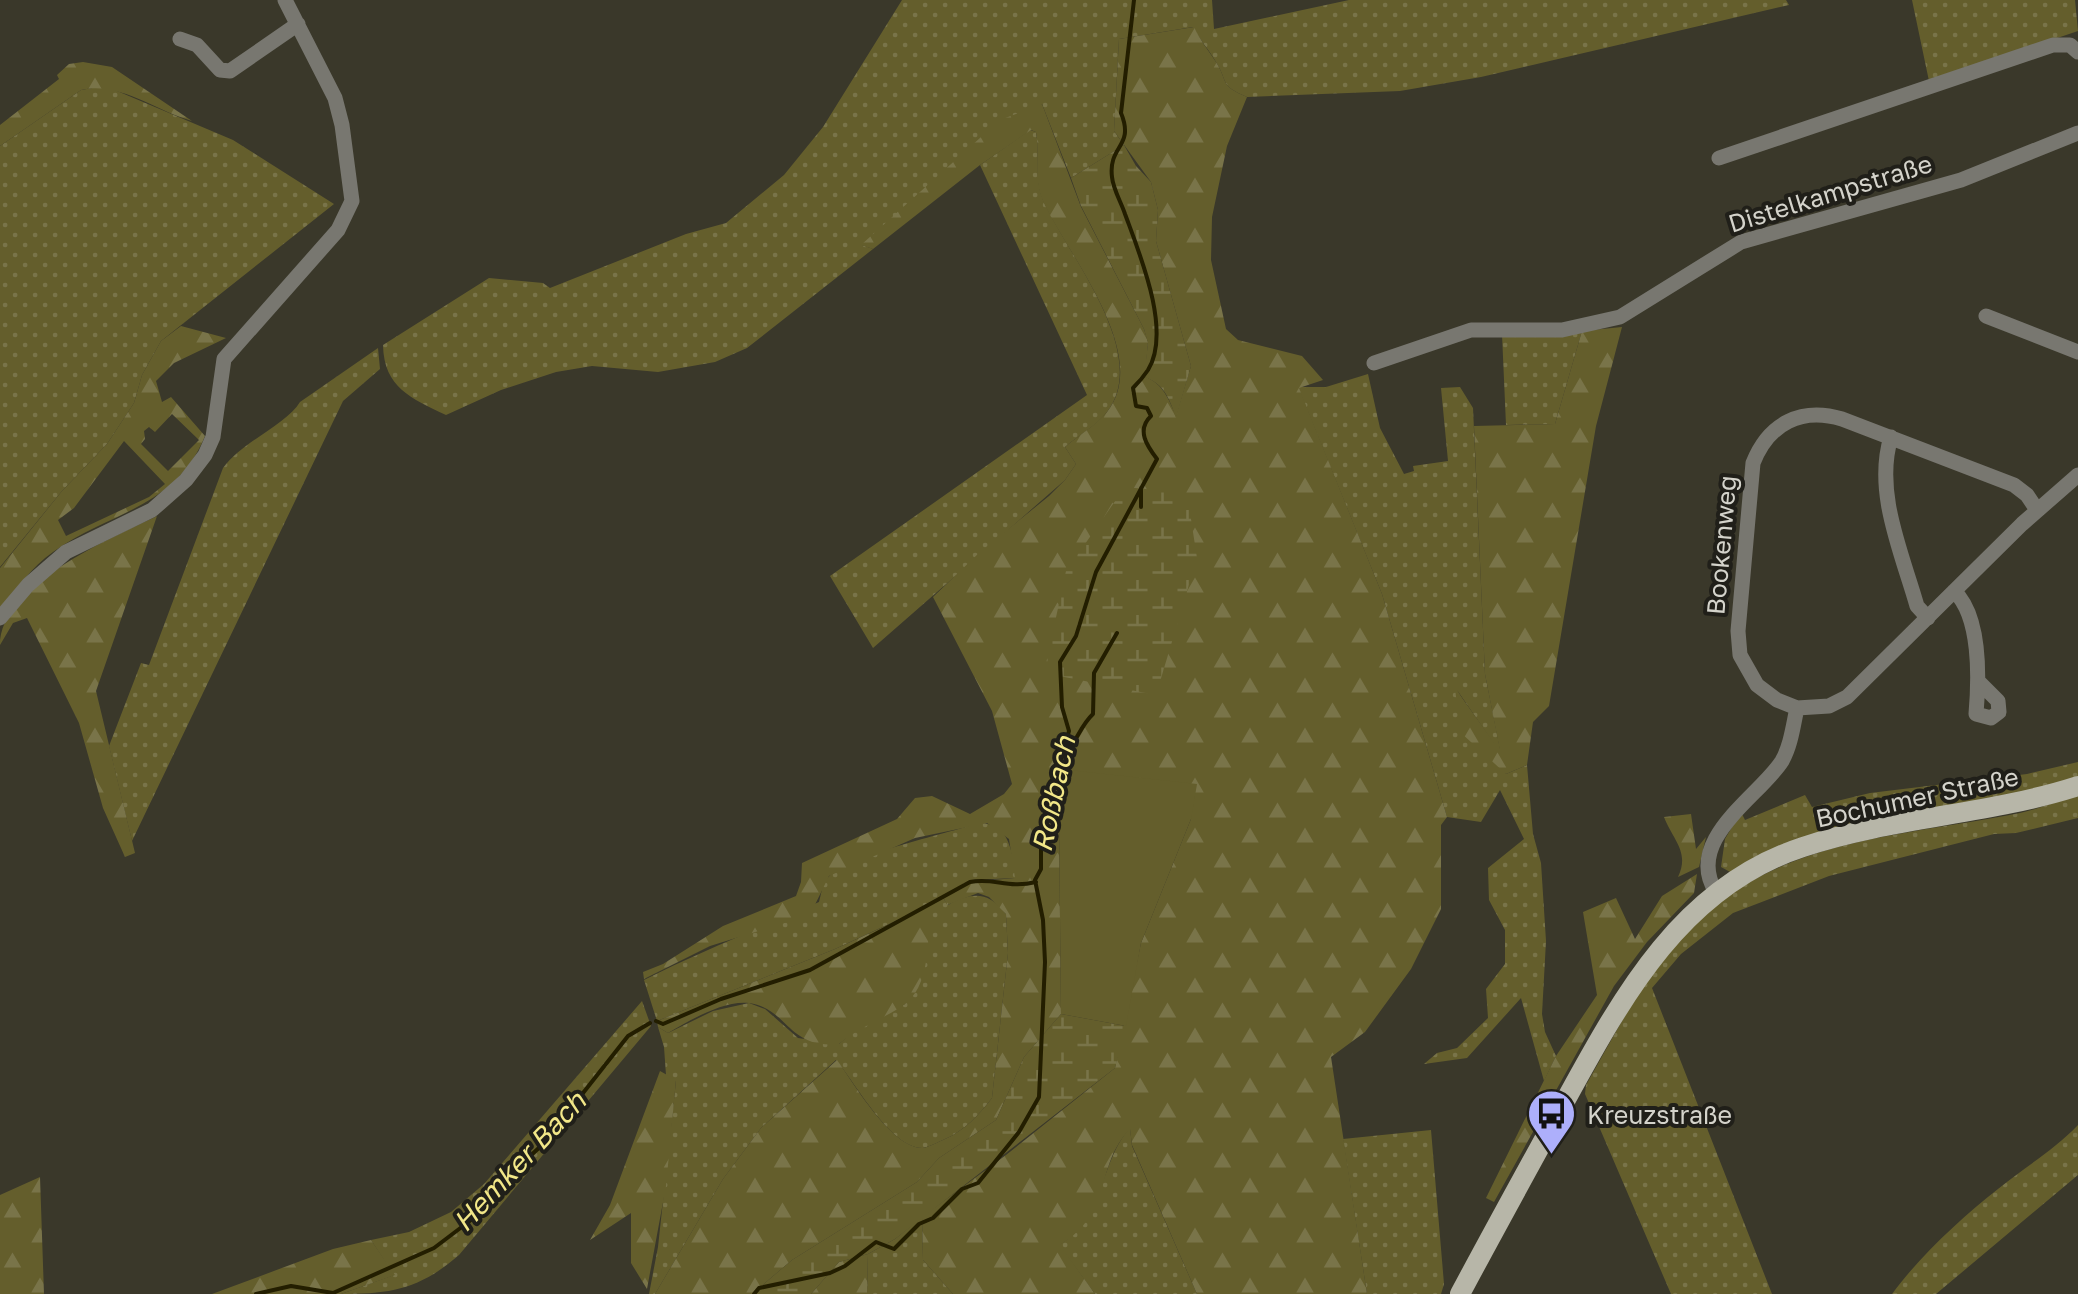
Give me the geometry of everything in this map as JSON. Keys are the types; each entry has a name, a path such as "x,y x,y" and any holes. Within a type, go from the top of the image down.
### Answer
{"main road":[{"name":"Bochumer Straße","path":"1460,1294 1625,996 1676,928 1716,892 1775,858 1833,838 2021,802 2078,786"}],"street":[{"path":"0,618 28,585 66,552 152,510 186,480 205,455 213,436 224,359 338,230 352,201 335,98 286,0"},
{"path":"180,39 197,44 220,70 230,71 298,24"},
{"path":"1719,158 2053,45 2070,45 2078,52"},
{"name":"Distelkampstraße","path":"1374,363 1471,330 1562,330 1620,316 1741,242 1961,180 2078,133"},
{"path":"1986,316 2078,352"},
{"name":"Bookenweg","path":"1797,708 1757,685 1738,644 1754,462 1772,430 1796,416 1830,415 2014,484 2036,510"},
{"path":"1890,437 1886,493 1917,606 1928,618"},
{"path":"1716,892 1711,884 1710,864 1714,845 1735,809 1785,756 1797,708 1830,706 1848,697 2036,510 2078,475"},
{"path":"1954,591 1970,614 1978,681"}],"green space":[{"path":"902,0 1212,0 1214,29 1349,0 1786,0 1789,5 1481,77 1400,91 1247,97 1228,86 1193,27 1119,39 1114,131 1124,145 1071,178 1042,104 862,245 873,249 747,348 715,362 658,372 592,366 556,372 501,390 446,415 411,397 394,382 383,345 489,278 543,283 550,288 686,234 726,223 784,175 823,127"},
{"path":"1912,0 2075,0 2078,31 1929,81"},
{"path":"1194,27 1228,86 1247,97 1227,146 1212,217 1211,260 1226,329 1238,340 1302,356 1323,380 1299,388 1382,594 1447,817 1441,825 1441,909 1411,969 1365,1032 1331,1057 1367,1294 1197,1294 1132,1145 1130,1129 1111,1158 1089,1218 1060,1245 1095,1294 953,1294 923,1260 922,1217 1115,1068 1141,943 1191,819 1059,821 1061,1014 1024,1057 996,1120 939,1158 917,1182 792,1260 752,1294 655,1294 723,1179 761,1128 837,1060 886,1126 899,1138 923,1148 952,1136 992,1098 1008,953 1006,914 989,897 978,893 947,905 943,897 970,882 1015,878 1009,839 987,823 915,838 829,876 810,915 710,946 644,979 643,972 663,964 723,926 796,896 802,863 897,819 915,798 932,796 970,814 1004,794 1012,784 992,711 933,597 980,552 1049,496 1076,464 1065,447 1107,412 1118,388 1120,362 1113,333 1043,201 1038,184 1036,132 1031,130 873,249 861,245 1000,120 1042,104 1081,207 1144,329 1148,342 1145,377 1161,388 1176,416 1191,366 1156,241 1158,210 1151,182 1114,131 1119,39"},
{"path":"69,64 112,67 192,121 123,93 95,88 81,90 0,146 0,125 59,79 57,75"},
{"path":"110,88 233,140 334,204 161,341 142,375 134,403 107,444 62,491 0,567 0,146 81,90"},
{"path":"1030,130 1036,132 1043,200 1113,333 1119,361 1118,388 1103,417 1065,447 1076,464 1065,480 873,648 830,576 1087,395 980,165"},
{"path":"1124,145 1151,182 1158,210 1156,241 1191,366 1176,418 1161,388 1144,377 1148,343 1144,329 1081,206 1071,178"},
{"path":"181,326 226,338 174,363 156,381 162,402 171,397 205,436 192,460 159,494 45,558 0,610 0,568 62,491 107,444 134,403 142,375 161,341","holes":["172,414 199,440 168,471 141,444 144,431 149,427 155,432","124,441 165,484 149,497 66,536 58,520 74,508"]},
{"path":"1622,327 1596,426 1549,706 1533,722 1527,765 1506,774 1460,732 1455,688 1500,751 1485,674 1474,426 1555,424 1582,331"},
{"path":"1582,331 1555,424 1506,425 1502,334"},
{"path":"378,348 380,369 343,401 132,841 109,746 141,663 149,665 223,468 300,402"},
{"path":"1368,374 1380,428 1404,474 1414,471 1413,466 1448,461 1441,388 1460,387 1473,408 1485,674 1501,754 1457,690 1506,774 1527,765 1533,834 1541,863 1546,941 1542,1014 1556,1056 1544,1081 1521,998 1467,1058 1424,1064 1437,1053 1457,1048 1488,1018 1486,989 1505,964 1505,930 1489,900 1488,868 1524,839 1500,790 1481,822 1447,817 1382,594 1298,387 1326,387"},
{"path":"1125,487 1187,493 1197,558 1156,695 1044,673 1066,571"},
{"path":"157,516 96,691 135,853 125,857 103,808 79,723 27,618 13,623 0,645 5,623 38,584 87,551"},
{"path":"2078,762 2078,778 1732,873 1721,867 1725,839 1741,812 1745,820 1805,795 1812,807 1870,793 2027,774"},
{"path":"1059,769 1197,784 1191,819 1141,943 1126,1026 1061,1014 1059,822 1047,821 1052,781"},
{"path":"2078,795 2078,818 2016,833 1994,834 1829,876 1733,913 1681,954 1652,988 1772,1294 1671,1294 1585,1094 1586,1085 1628,1011 1676,942 1712,908 1751,881 1792,862 1880,837 2020,813"},
{"path":"1691,814 1696,849 1706,837 1699,867 1678,877 1681,853 1664,817"},
{"path":"979,823 990,824 1004,834 1016,878 970,880 943,898 948,905 979,896 993,901 1006,914 1008,953 992,1098 952,1136 923,1148 899,1138 886,1126 836,1060 761,1128 723,1179 655,1294 649,1294 658,1247 676,1081 666,1075 658,1027 668,1033 713,1011 749,1003 765,1009 798,1038 839,1044 853,1032 905,1004 930,905 835,949 657,1021 644,980 819,902 826,880 853,862"},
{"path":"1697,874 1694,893 1647,942 1614,986 1494,1202 1486,1198 1556,1056 1597,995 1583,912 1616,898 1635,939 1662,896"},
{"path":"931,905 926,961 911,999 839,1044 809,1041 773,1013 749,1003 717,1008 668,1033 658,1027 657,1021 835,949"},
{"path":"642,1001 651,1026 459,1255 431,1275 404,1287 341,1294 394,1275 371,1240 409,1232 451,1212 484,1184"},
{"path":"1061,1014 1126,1026 1115,1068 895,1239 868,1254 839,1262 811,1294 752,1294 792,1260 917,1182 939,1158 996,1120 1024,1057"},
{"path":"660,1071 676,1080 666,1186 647,1289 631,1263 631,1213 590,1240 610,1205"},
{"path":"2078,1125 2078,1175 1936,1294 1892,1294 1956,1225"},
{"path":"1130,1128 1132,1146 1197,1294 1095,1294 1059,1245 1085,1220 1120,1141"},
{"path":"1431,1130 1444,1284 1441,1294 1367,1294 1343,1139"},
{"path":"40,1177 44,1294 0,1294 0,1195"},
{"path":"922,1217 923,1260 953,1294 867,1294 868,1254"},
{"path":"371,1240 395,1275 341,1294 212,1294 333,1249"},
{"path":"868,1254 867,1294 811,1294 839,1262"}],"waterway":[{"name":"Roßbach","path":"754,1294 759,1288 830,1273 876,1242 894,1249 962,1189 978,1183 1019,1132 1039,1097 1045,962 1043,920 1035,880 1041,869 1041,831 1046,822 1050,782 1057,774 1069,731 1062,707 1060,662 1076,636 1096,572 1157,459 1144,432 1151,416 1147,408 1136,406 1133,388 1155,354 1155,314 1145,271 1112,177 1114,158 1125,133 1121,113 1134,0"},
{"path":"1141,488 1141,507"},
{"path":"1061,758 1093,714 1094,673 1117,633"},
{"name":"Hemker Bach","path":"656,1021 663,1024 721,999 810,970 970,882 1036,882"},
{"name":"Hemker Bach","path":"256,1294 291,1286 333,1293 434,1248 471,1220 495,1189 542,1145 628,1036 650,1023"}],"place":[{"name":"Kreuzstraße","path":"1552,1156"}]}
